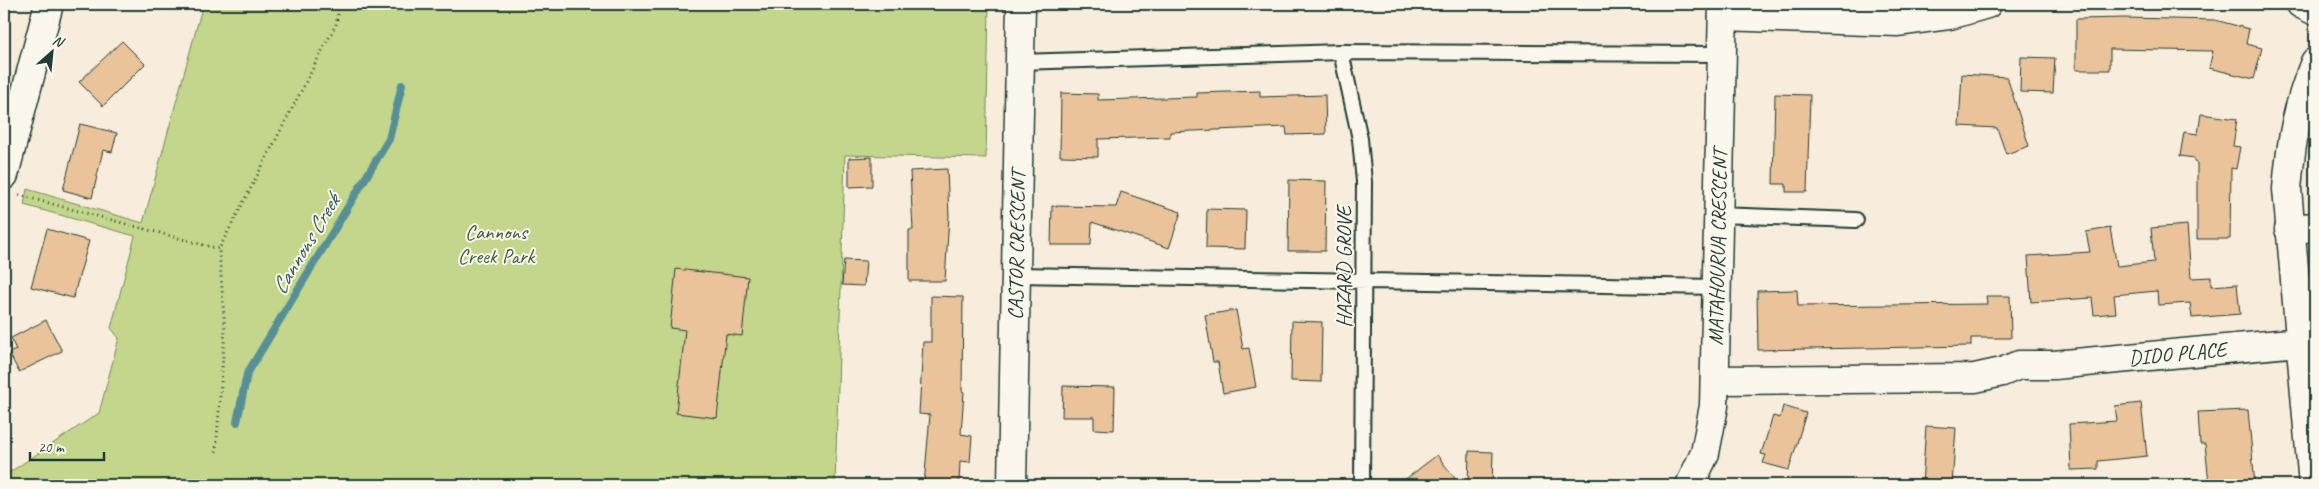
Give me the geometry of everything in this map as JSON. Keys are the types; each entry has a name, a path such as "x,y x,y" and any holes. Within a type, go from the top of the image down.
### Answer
{"street":[{"path":"8,184 49,4"},
{"name":"CASTOR CRESCENT","path":"1012,485 1021,4"},
{"path":"1723,10 1898,22 1950,15 1987,4"},
{"path":"2302,4 2315,11"},
{"name":"MATAHOURUA CRESCENT","path":"1690,485 1705,453 1711,427 1715,380 1723,10"},
{"path":"2313,485 2311,422 2300,342 2302,228 2287,189 2290,146 2301,99 2315,62"},
{"name":"DIDO PLACE","path":"1715,380 1975,378 2002,372 2019,365 2054,365 2300,342"}],"lane":[{"path":"1019,62 1341,52 1723,54"},
{"name":"HAZARD GROVE","path":"1341,52 1360,139 1364,182 1362,485"},
{"path":"1718,215 1856,220"},
{"path":"1015,276 1717,286"}],"path":[{"path":"216,452 225,329 219,249 336,24 340,4"},
{"path":"8,184 219,249"}],"green space":[{"name":"Cannons Creek Park","path":"203,4 989,4 986,158 845,155 835,485 4,485 4,476 99,413 119,338 111,328 135,236 24,205 27,189 143,223"}],"building":[{"path":"2076,19 2215,20 2249,29 2246,44 2262,48 2254,79 2209,68 2213,51 2110,49 2110,70 2076,70"},
{"path":"122,41 145,64 103,106 79,82"},
{"path":"2021,57 2055,58 2053,93 2020,92"},
{"path":"1962,74 2007,77 2029,146 2006,154 1997,128 1959,126"},
{"path":"1260,91 1260,97 1325,95 1326,134 1287,135 1286,127 1170,132 1170,137 1098,139 1098,157 1060,156 1061,93 1098,94 1098,100 1197,97 1197,93"},
{"path":"1775,94 1810,95 1807,192 1786,192 1786,184 1773,184"},
{"path":"2201,114 2237,119 2233,146 2240,147 2236,169 2231,168 2230,239 2197,239 2197,163 2194,162 2194,158 2180,156 2184,132 2198,134"},
{"path":"80,124 117,133 112,152 103,150 92,198 63,190"},
{"path":"872,157 872,186 849,187 849,158"},
{"path":"947,169 949,216 945,281 909,281 909,230 913,230 910,171"},
{"path":"1289,180 1326,181 1325,251 1288,251"},
{"path":"1121,192 1181,212 1169,248 1092,222 1091,245 1051,245 1052,206 1116,207"},
{"path":"1207,209 1246,210 1245,249 1206,248"},
{"path":"2187,225 2191,278 2211,277 2211,286 2237,284 2240,314 2192,318 2190,303 2158,305 2157,291 2114,295 2116,313 2094,315 2092,298 2031,302 2028,256 2090,252 2086,232 2110,228 2117,266 2154,262 2151,228"},
{"path":"47,229 89,241 73,298 31,287"},
{"path":"844,260 866,261 864,286 842,285"},
{"path":"676,269 748,277 742,336 726,334 717,418 676,413 685,330 670,328"},
{"path":"1797,290 1798,306 1987,304 1986,296 2010,296 2011,338 1971,338 1971,346 1758,350 1757,291"},
{"path":"931,296 963,297 962,391 964,392 961,434 972,436 970,462 960,461 959,485 924,485 930,415 919,414 923,342 931,342"},
{"path":"1236,310 1243,349 1249,348 1256,387 1223,393 1218,362 1213,362 1205,315"},
{"path":"46,320 62,351 19,372 9,353 16,350 11,338"},
{"path":"1292,321 1322,322 1321,382 1291,381"},
{"path":"1063,386 1115,387 1114,430 1094,429 1094,417 1062,417"},
{"path":"2141,403 2147,456 2098,461 2098,469 2071,470 2069,424 2117,421 2115,406"},
{"path":"1783,406 1806,413 1789,470 1763,463 1766,455 1761,454 1773,416 1780,418"},
{"path":"2248,410 2255,485 2209,483 2205,444 2200,444 2198,412"},
{"path":"1926,426 1956,428 1952,485 1922,485"},
{"path":"1469,451 1493,452 1492,485 1468,485"},
{"path":"1437,455 1460,485 1398,485"}],"waterway":[{"name":"Cannons Creek","path":"237,422 247,374 389,139 402,85"}]}
